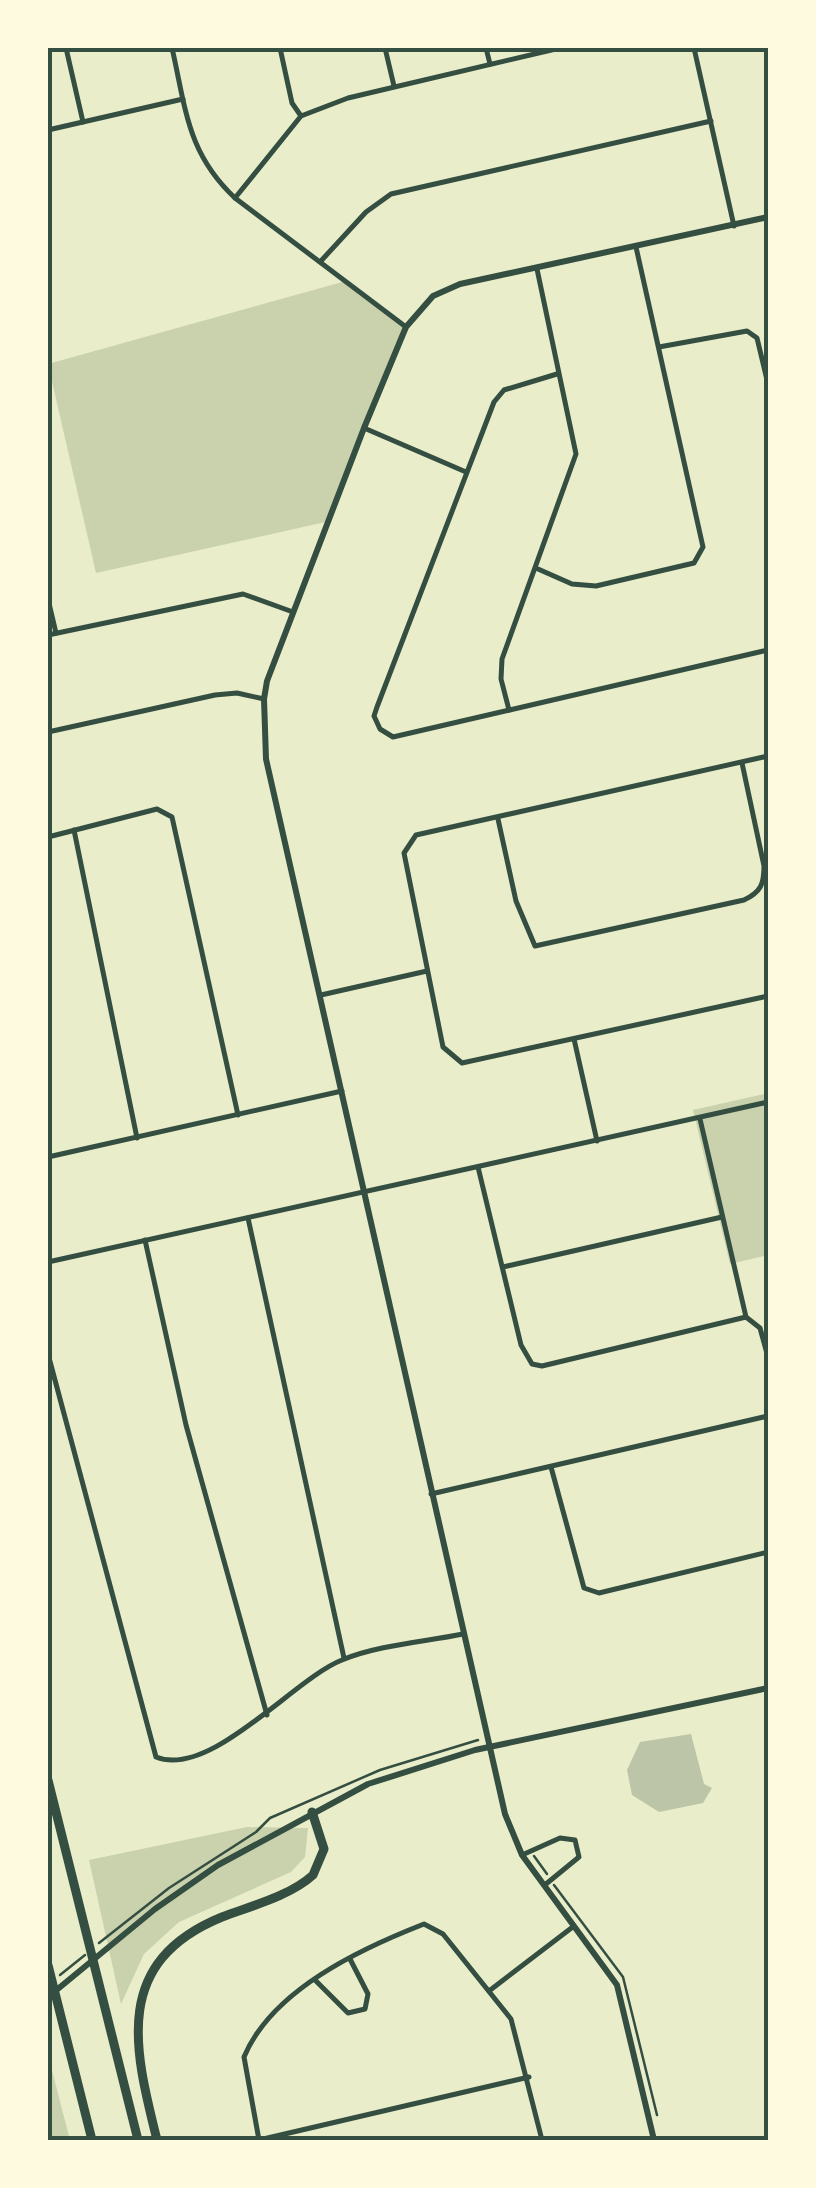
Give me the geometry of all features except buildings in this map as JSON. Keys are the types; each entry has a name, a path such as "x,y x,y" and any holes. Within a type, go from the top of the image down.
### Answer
{"highway":[{"path":"48,1780 138,2140"},
{"path":"157,2140 135,2046 138,2012 146,1986 163,1958 192,1933 313,1876 324,1849 312,1812"},
{"path":"48,1965 92,2140"}],"street":[{"path":"66,48 83,122"},
{"path":"172,48 203,164 235,198 406,327"},
{"path":"280,48 292,103 301,116"},
{"path":"385,48 394,86"},
{"path":"486,48 490,64"},
{"path":"235,198 301,116 394,86 560,48"},
{"path":"694,48 734,226"},
{"path":"48,130 184,99"},
{"path":"320,262 366,212 392,194 712,121"},
{"path":"654,2140 617,1985 522,1855 507,1824 266,759 264,699 364,428 406,327 426,302 443,290 768,218"},
{"path":"538,568 572,584 596,586 698,558 703,547 636,246"},
{"path":"509,710 502,658 538,568 576,454 537,269"},
{"path":"659,348 747,330 757,338 768,384"},
{"path":"557,374 504,390 494,402 374,716 387,735 768,650"},
{"path":"364,428 466,472"},
{"path":"48,635 243,594 296,613"},
{"path":"48,599 56,633"},
{"path":"48,732 216,695 237,693 264,699"},
{"path":"768,756 412,837 404,853 442,1046 452,1058 473,1062 768,996"},
{"path":"497,818 516,902 535,946 744,900 757,894 764,882 764,866 742,762"},
{"path":"48,837 149,810 168,812 238,1115"},
{"path":"74,830 138,1138"},
{"path":"321,995 427,971"},
{"path":"574,1039 597,1141"},
{"path":"48,1157 342,1091"},
{"path":"48,1262 768,1102"},
{"path":"700,1118 746,1317 760,1328 768,1357"},
{"path":"478,1167 520,1345 532,1364 542,1366 746,1317"},
{"path":"248,1218 344,1658"},
{"path":"503,1268 722,1218"},
{"path":"145,1240 186,1426 266,1715"},
{"path":"48,1354 151,1751 162,1759 180,1758 218,1744 266,1715 306,1680 344,1658 463,1634"},
{"path":"430,1494 768,1416"},
{"path":"550,1468 584,1588 600,1593 768,1552"},
{"path":"48,1997 123,1934 218,1865 312,1812 388,1776 488,1748 768,1688"},
{"path":"522,1855 560,1838 575,1840 580,1857 546,1884"},
{"path":"489,1991 575,1925"},
{"path":"529,2077 259,2140 244,2058 258,2033 314,1980 413,1928 432,1926 489,1991 516,2029 529,2077 542,2140"},
{"path":"314,1980 348,2013 365,2008 368,1994 350,1960"}],"path":[{"path":"412,1759 475,1741"}],"green space":[{"path":"346,281 406,327 330,521 96,573 48,364"},
{"path":"768,1093 768,1255 730,1264 693,1110"},
{"path":"247,1827 308,1828 305,1857 291,1872 179,1922 144,1954 121,2004 89,1860"},
{"path":"48,2055 70,2140 48,2140"}]}
